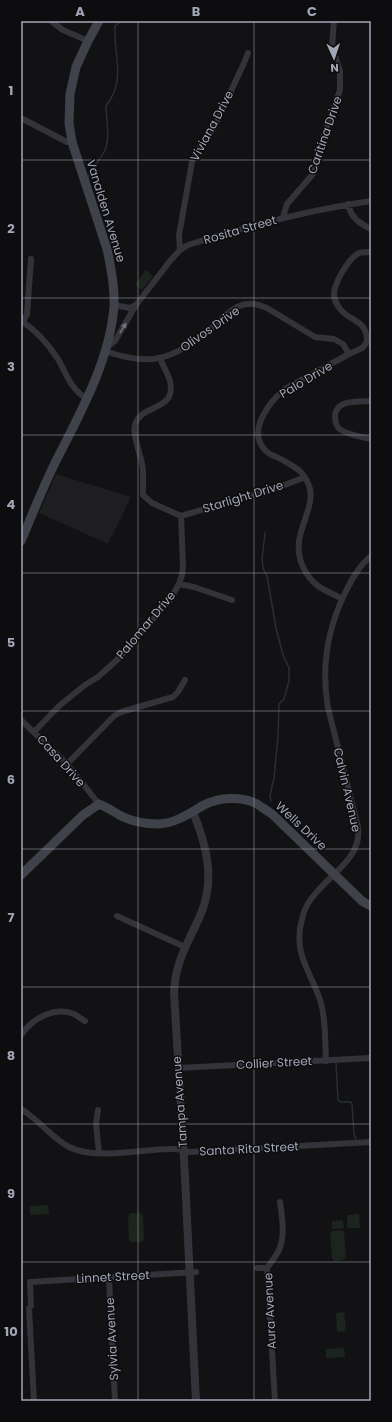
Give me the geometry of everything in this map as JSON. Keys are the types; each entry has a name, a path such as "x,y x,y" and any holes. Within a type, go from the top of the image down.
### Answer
{"main road":[{"name":"Vanalden Avenue","path":"21,541 86,398 106,350 112,324 114,305 113,284 107,249 72,142 69,123 71,92 76,67 99,21"},
{"name":"Wells Drive","path":"99,804 123,817 134,821 146,824 161,824 174,821 193,812 205,804 216,800 228,798 245,799 272,814 362,901 371,906"},
{"path":"21,875 83,815 99,804"}],"street":[{"path":"51,21 63,30 88,41"},
{"name":"Caritina Drive","path":"283,217 287,204 313,174 320,147 340,90 340,71 332,47 334,21"},
{"name":"Viviana Drive","path":"180,250 180,235 192,162 200,147 213,130 248,53"},
{"path":"21,118 67,142 72,142"},
{"name":"Rosita Street","path":"106,350 114,342 136,305 180,250 188,245 283,217 371,201"},
{"path":"348,204 351,215 371,229"},
{"name":"Palo Drive","path":"342,599 318,586 307,575 300,560 298,543 311,498 310,490 305,477 298,467 266,452 262,446 259,436 260,422 278,396 285,389 369,344 366,331 361,325 345,315 338,308 334,295 336,286 350,259 359,253 371,252"},
{"path":"31,259 27,314 22,321 49,347 58,359 74,389 86,398"},
{"name":"Olivos Drive","path":"106,350 126,357 147,360 160,358 185,348 211,329 230,312 238,307 249,304 260,305 267,308 315,337 334,339 343,344 349,354"},
{"path":"114,305 130,308 136,305"},
{"path":"160,358 170,382 168,398 159,406 144,412 139,416 136,420 133,432 138,445 143,470 143,495 152,503 181,516"},
{"path":"371,401 340,405 335,414 337,425 343,431 371,439"},
{"name":"Starlight Drive","path":"181,516 268,490 305,477"},
{"name":"Palomar Drive","path":"34,732 59,706 85,685 98,677 117,660 169,600 179,584 183,566 181,516"},
{"name":"Calvin Avenue","path":"326,1061 324,1016 321,1003 313,983 305,969 299,937 302,920 308,903 316,892 335,874 353,853 357,845 359,834 324,690 324,671 326,650 331,627 342,599 353,577 364,561 371,556"},
{"path":"179,584 194,587 232,600"},
{"path":"67,764 114,716 126,710 173,697 178,692 185,680"},
{"name":"Casa Drive","path":"21,720 67,764 99,804"},
{"name":"Tampa Avenue","path":"193,812 206,848 209,876 202,912 184,947 176,973 174,992 183,1151 193,1272 196,1401"},
{"path":"117,916 184,947"},
{"path":"21,1035 27,1026 40,1017 54,1013 74,1014 85,1021"},
{"name":"Collier Street","path":"178,1068 371,1058"},
{"name":"Santa Rita Street","path":"21,1109 32,1116 68,1146 83,1152 99,1153 176,1149 190,1152 371,1142"},
{"path":"98,1110 96,1124 99,1153"},
{"name":"Aura Avenue","path":"275,1401 268,1268 279,1251 282,1241 283,1228 280,1202"},
{"path":"257,1268 268,1268"},
{"name":"Linnet Street","path":"34,1401 29,1308 31,1306 30,1282 193,1272"},
{"name":"Sylvia Avenue","path":"109,1278 116,1401"}],"shaded area":[{"path":"146,270 153,276 142,290 135,285"},
{"path":"56,474 131,497 108,544 39,513"},
{"path":"48,1205 49,1214 30,1215 30,1206"},
{"path":"130,1213 140,1213 143,1216 144,1239 142,1242 132,1242 129,1240 128,1216"},
{"path":"359,1214 360,1228 347,1228 347,1215"},
{"path":"343,1220 344,1228 332,1229 332,1221"},
{"path":"341,1230 344,1232 346,1258 343,1260 334,1261 332,1258 330,1233 332,1231"},
{"path":"344,1312 346,1331 337,1332 336,1313"},
{"path":"344,1348 345,1357 326,1358 326,1349"}],"waterway":[{"path":"88,178 106,147 108,129 106,106 112,96 118,76 115,26 120,22"},
{"path":"265,533 262,559 263,568 267,576 276,628 283,655 289,668 289,681 284,699 279,704 278,736 274,778 270,795 271,801"},
{"path":"336,1063 338,1100 341,1102 351,1102 352,1104 354,1134 356,1139"}]}
